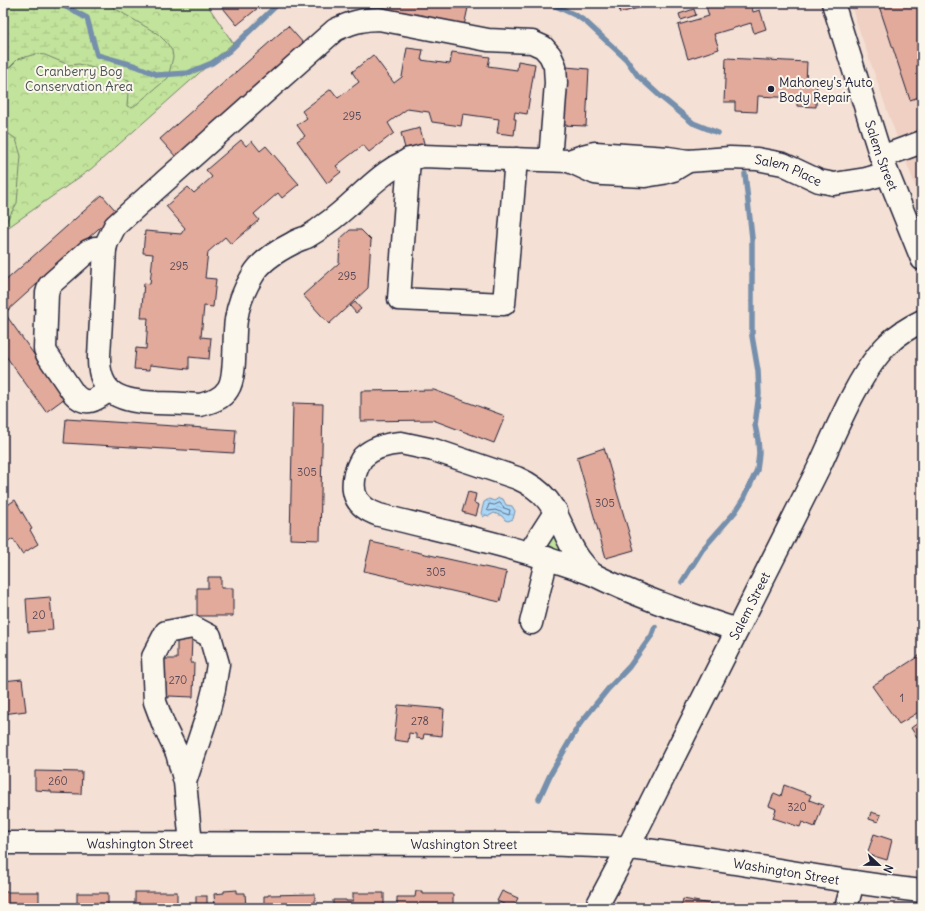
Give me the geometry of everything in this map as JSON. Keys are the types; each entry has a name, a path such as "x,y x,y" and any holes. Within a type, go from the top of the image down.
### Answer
{"main road":[{"name":"Salem Street","path":"833,3 884,165 922,259"},
{"path":"409,159 394,167 381,177 329,222 306,237 293,242 267,260 254,274 238,308 230,385 228,390 220,398 200,405 135,402 121,398 109,390 105,384 99,367 105,249 115,226 330,34 345,25 362,20 379,19 495,41 532,42 544,47 555,66 560,161"},
{"name":"Salem Place","path":"409,159 422,156 560,161 595,153 668,158 688,161 730,158 768,160 791,167 819,181 834,184 866,180 884,165 922,142"},
{"path":"409,159 399,299 504,304 516,159"},
{"path":"105,249 95,248 86,252 50,285 47,293 44,345 47,354 74,394 80,399 87,401 95,400 109,390"},
{"name":"Salem Street","path":"596,908 628,848 820,465 848,406 865,375 888,343 922,321"},
{"path":"592,574 576,554 553,506 538,491 519,479 434,450 401,443 384,445 368,453 360,462 353,481 353,490 357,500 373,513 538,556 592,574 653,601 736,630"},
{"path":"531,623 538,556 556,511"},
{"path":"185,782 208,714 218,664 210,636 193,627 166,632 153,658 155,702 164,726 177,753 185,782 191,844"},
{"name":"Washington Street","path":"3,843 540,844 628,848 922,891"},
{"path":"846,908 853,882"}],"shaded area":[{"path":"850,3 922,3 922,204 888,113"}],"green space":[{"name":"Cranberry Bog Conservation Area","path":"3,3 206,3 233,43 91,169 3,231"},
{"path":"3,3 107,3 158,34 167,43 172,51 173,57 168,78 132,108 127,106 129,80 108,75 93,68 79,64 69,65 45,55 36,54 18,59 3,74"},
{"path":"3,132 16,139 21,156 17,203 3,227"},
{"path":"555,531 570,557 544,546"}],"water":[{"path":"499,498 503,499 506,505 512,506 515,511 513,519 508,521 502,516 494,513 483,517 481,513 484,502 489,499 494,501"}],"building":[{"path":"219,3 264,3 237,25"},
{"path":"377,3 469,3 464,26 376,9"},
{"path":"618,3 656,3 620,13"},
{"path":"716,3 751,3 753,12 760,10 766,29 754,33 751,23 714,34 719,49 688,59 678,25 709,16 706,6"},
{"path":"878,3 922,3 922,96 910,100"},
{"path":"694,9 696,15 681,20 679,14"},
{"path":"288,26 304,44 176,157 160,139"},
{"path":"407,48 423,50 421,60 450,64 452,52 490,57 488,66 517,70 518,61 535,64 527,114 515,112 514,119 516,119 514,135 497,133 499,119 463,114 461,126 432,122 429,112 407,109 388,123 394,133 369,152 363,145 336,166 341,172 327,183 297,141 305,136 297,125 307,118 302,111 331,89 338,98 359,82 352,72 373,55 394,83 402,77"},
{"name":"Mahoney's Auto Body Repair","path":"726,58 807,62 806,82 817,82 816,107 797,106 797,98 758,96 757,112 735,111 735,102 724,102"},
{"path":"566,67 589,69 586,126 562,125"},
{"path":"420,128 425,147 406,152 401,133"},
{"path":"241,140 246,146 252,141 260,151 266,146 299,184 282,198 278,193 254,214 259,220 231,244 225,237 208,252 205,278 216,279 213,307 204,306 201,337 211,338 209,359 189,357 189,369 150,365 150,370 134,369 136,348 146,349 148,318 141,318 144,283 150,284 153,254 143,253 145,231 181,234 185,228 166,206 188,187 194,193 212,177 206,170"},
{"path":"102,195 117,212 7,311 3,307 3,283"},
{"path":"350,230 361,230 371,240 368,288 329,324 303,295 339,263 340,239"},
{"path":"355,302 361,309 356,313 350,306"},
{"path":"6,315 65,398 46,412 3,352 3,317"},
{"path":"434,390 505,416 494,443 433,420 361,421 361,391"},
{"path":"293,403 323,404 320,540 290,539"},
{"path":"66,419 236,430 234,453 64,443"},
{"path":"604,448 634,550 606,558 577,457"},
{"path":"468,492 476,494 474,503 479,505 476,516 462,512"},
{"path":"15,500 32,529 30,530 38,544 22,554 13,539 8,542 3,532 3,508"},
{"path":"371,542 507,572 500,602 364,571"},
{"path":"208,577 221,577 221,588 233,588 233,616 197,616 197,588 208,588"},
{"path":"50,597 53,630 28,632 26,599"},
{"path":"177,638 192,638 191,663 194,663 193,697 162,697 163,659 177,659"},
{"path":"922,654 922,710 899,724 872,686"},
{"path":"22,679 26,711 3,714 3,681"},
{"path":"398,705 444,709 442,736 424,734 423,739 416,738 416,734 409,733 408,742 394,740"},
{"path":"922,720 922,745 911,728"},
{"path":"35,771 82,772 81,794 51,793 51,791 35,790"},
{"path":"784,785 811,795 809,800 823,805 815,827 802,822 800,827 773,818 776,809 769,806 774,793 781,796"},
{"path":"871,812 881,815 878,822 869,819"},
{"path":"874,834 892,840 887,860 867,854"},
{"path":"237,890 237,893 245,893 246,908 215,908 214,894 224,893 224,891"},
{"path":"416,891 422,891 422,894 453,894 453,908 397,908 397,897 415,897"},
{"path":"502,891 518,898 513,908 505,908 506,905 497,901"},
{"path":"3,892 39,892 39,908 3,908"},
{"path":"135,892 177,892 177,908 135,908"},
{"path":"77,893 108,893 108,908 77,908"},
{"path":"353,893 384,893 384,908 333,908 333,900 353,901"},
{"path":"315,894 315,908 264,908 264,896"},
{"path":"196,896 207,896 207,908 196,908"},
{"path":"683,899 721,906 721,908 681,908"}],"waterway":[{"path":"59,3 87,18 97,55 136,66 158,75 188,73 212,63 229,51 279,3"},
{"path":"550,3 586,22 626,59 638,76 693,123 718,133"},
{"path":"682,582 702,550 735,512 744,498 757,470 759,453 755,425 759,394 758,371 752,336 752,238 745,174"},
{"path":"539,799 550,775 579,725 608,689 629,667 652,635 655,627"}],"place":[{"name":"Mahoney's Auto Body Repair","path":"771,89"}]}
